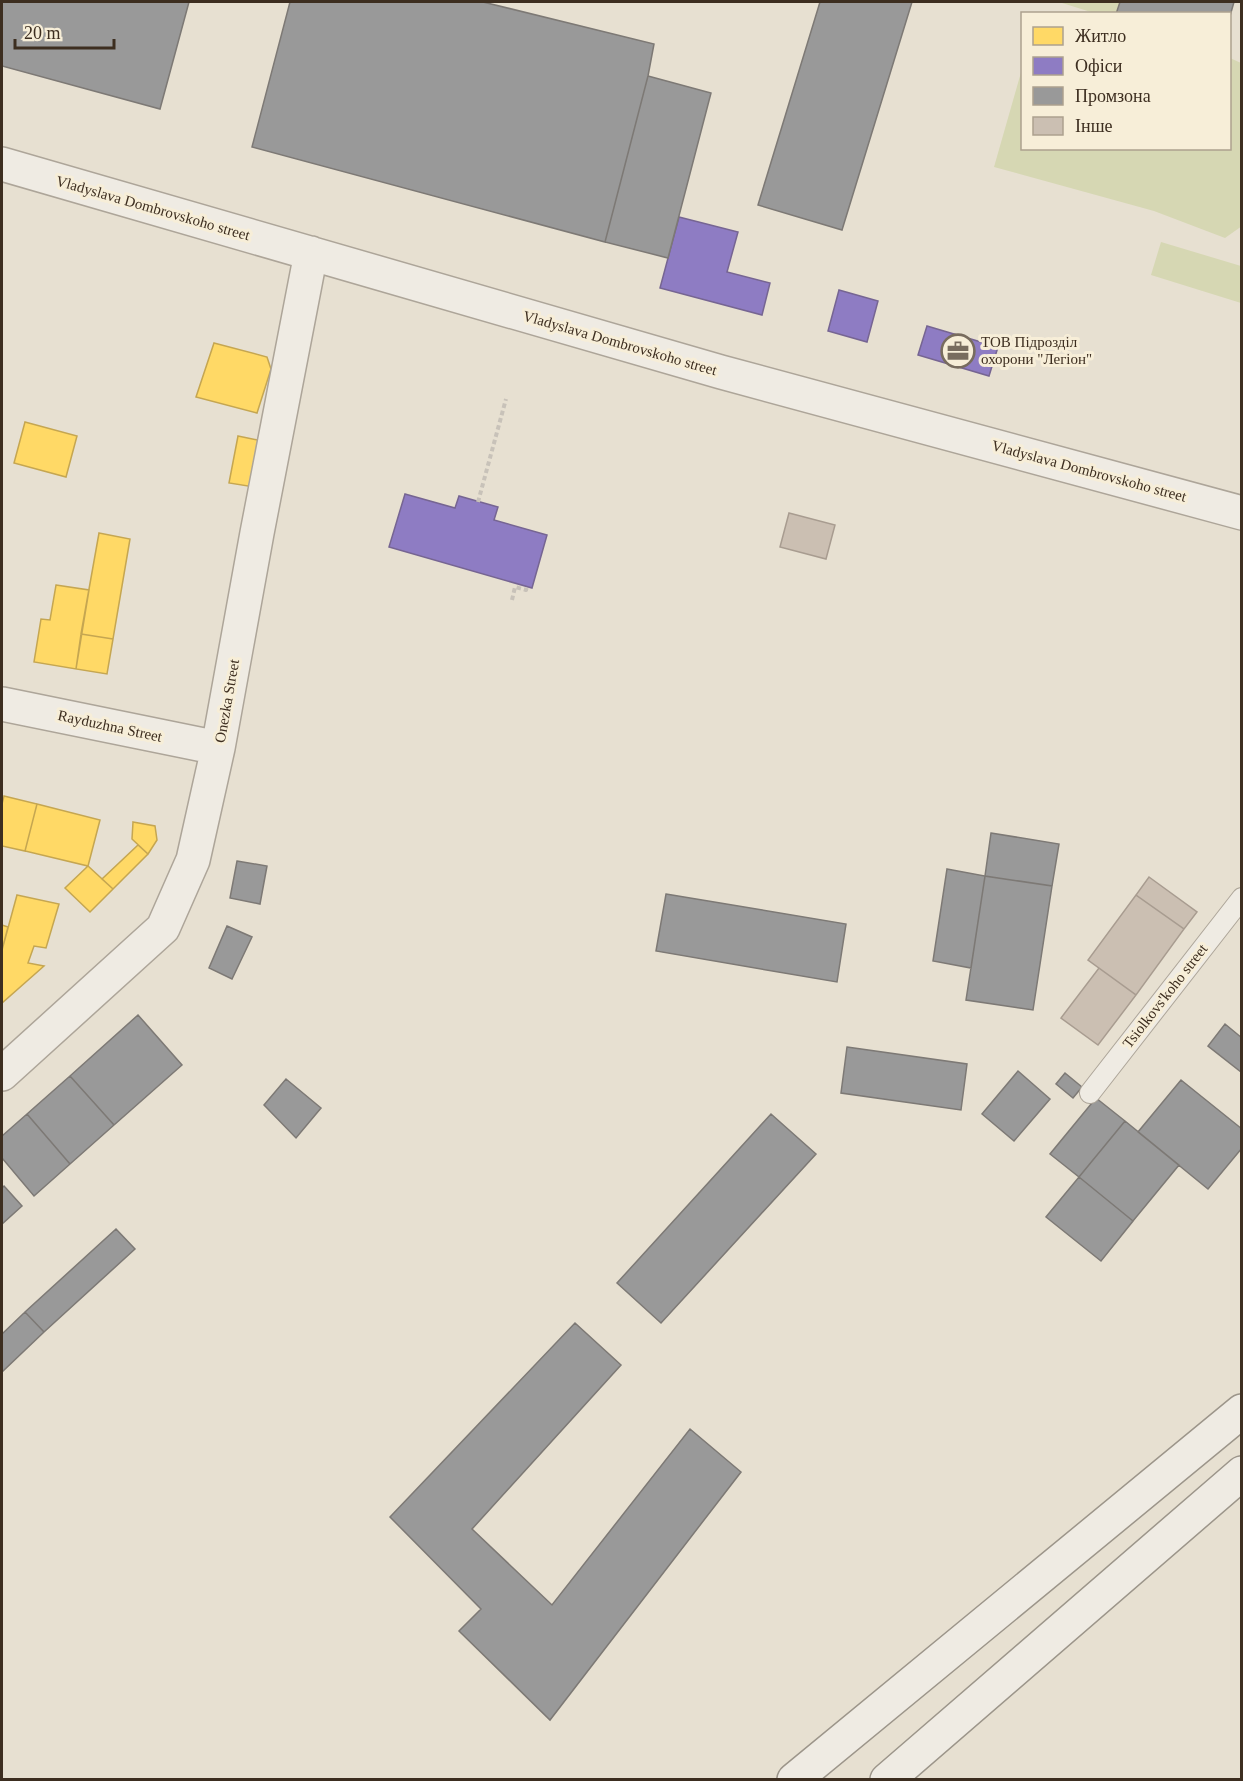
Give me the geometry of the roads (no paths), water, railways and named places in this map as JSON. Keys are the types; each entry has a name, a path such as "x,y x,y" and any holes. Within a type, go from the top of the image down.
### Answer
{"street":[{"name":"Vladyslava Dombrovskoho street","path":"2,164 721,372 1242,513"},
{"name":"Onezka Street","path":"2,1074 163,928 193,860 219,748 257,533 311,253"},
{"name":"Rayduzhna Street","path":"2,704 219,748"},
{"path":"794,1779 1242,1411"},
{"path":"887,1779 1242,1473"}],"lane":[{"name":"Tsiolkovs'koho street","path":"1090,1093 1242,898"}],"place":[{"name":"ТОВ Підрозділ охорони \"Легіон\"","path":"958,351"}]}
